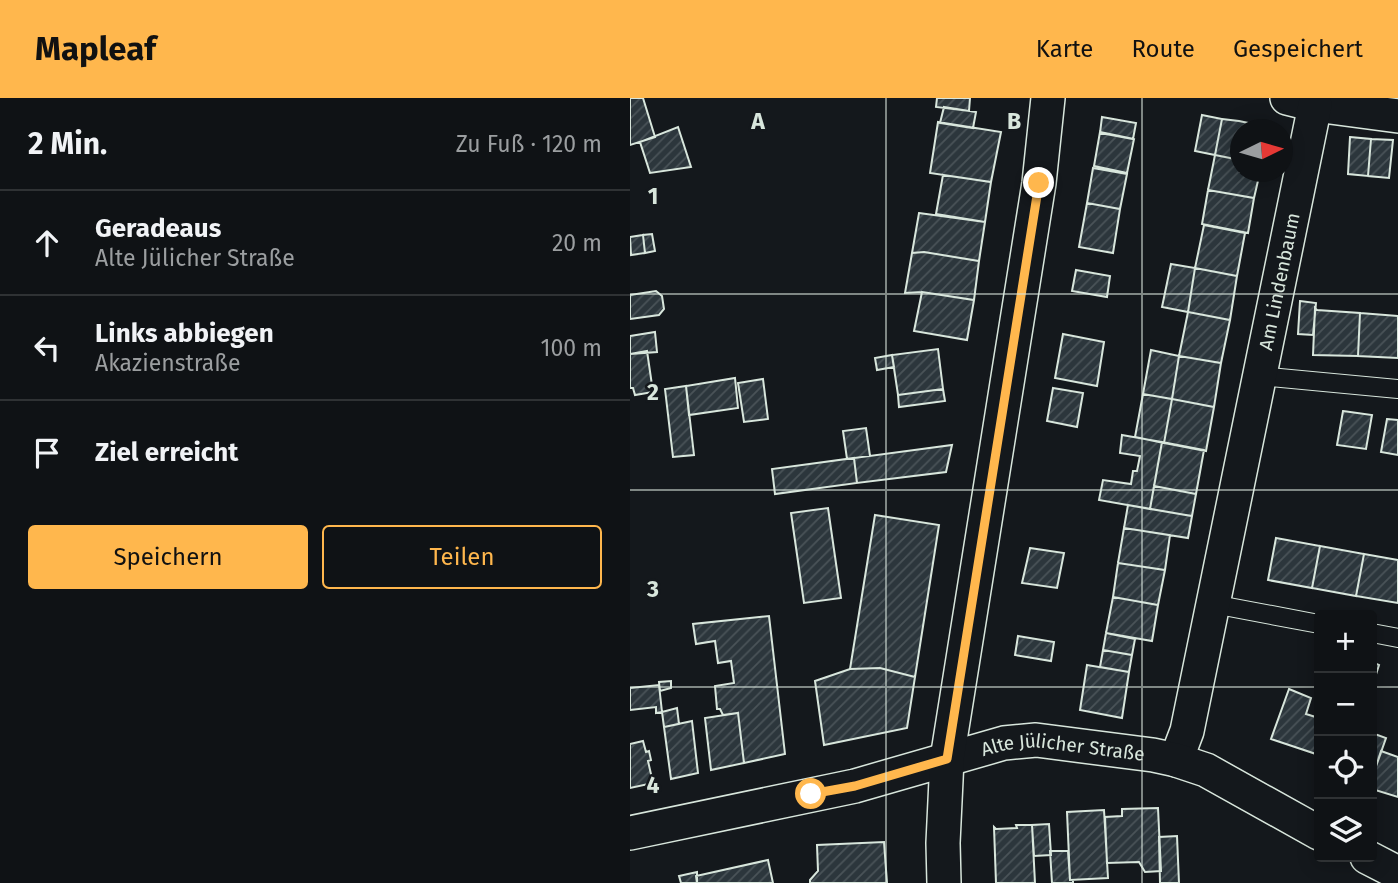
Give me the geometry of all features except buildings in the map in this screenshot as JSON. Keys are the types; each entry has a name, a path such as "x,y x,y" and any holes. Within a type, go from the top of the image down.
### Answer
{"street":[{"path":"944,883 947,759 1039,183 1048,98"},
{"path":"1301,101 1398,116"},
{"name":"Am Lindenbaum","path":"1175,760 1187,731 1259,376 1301,101"},
{"name":"Alte Jülicher Straße","path":"630,833 855,786 1004,743 1036,740 1175,760 1206,771 1314,830"},
{"path":"1377,862 1398,873"}],"lane":[{"name":"Am Lindenbaum","path":"1259,376 1398,389"},
{"path":"1213,604 1314,623"},
{"path":"1377,634 1398,638"}],"route":[{"path":"811,794 855,786 947,759 1039,183"}]}
